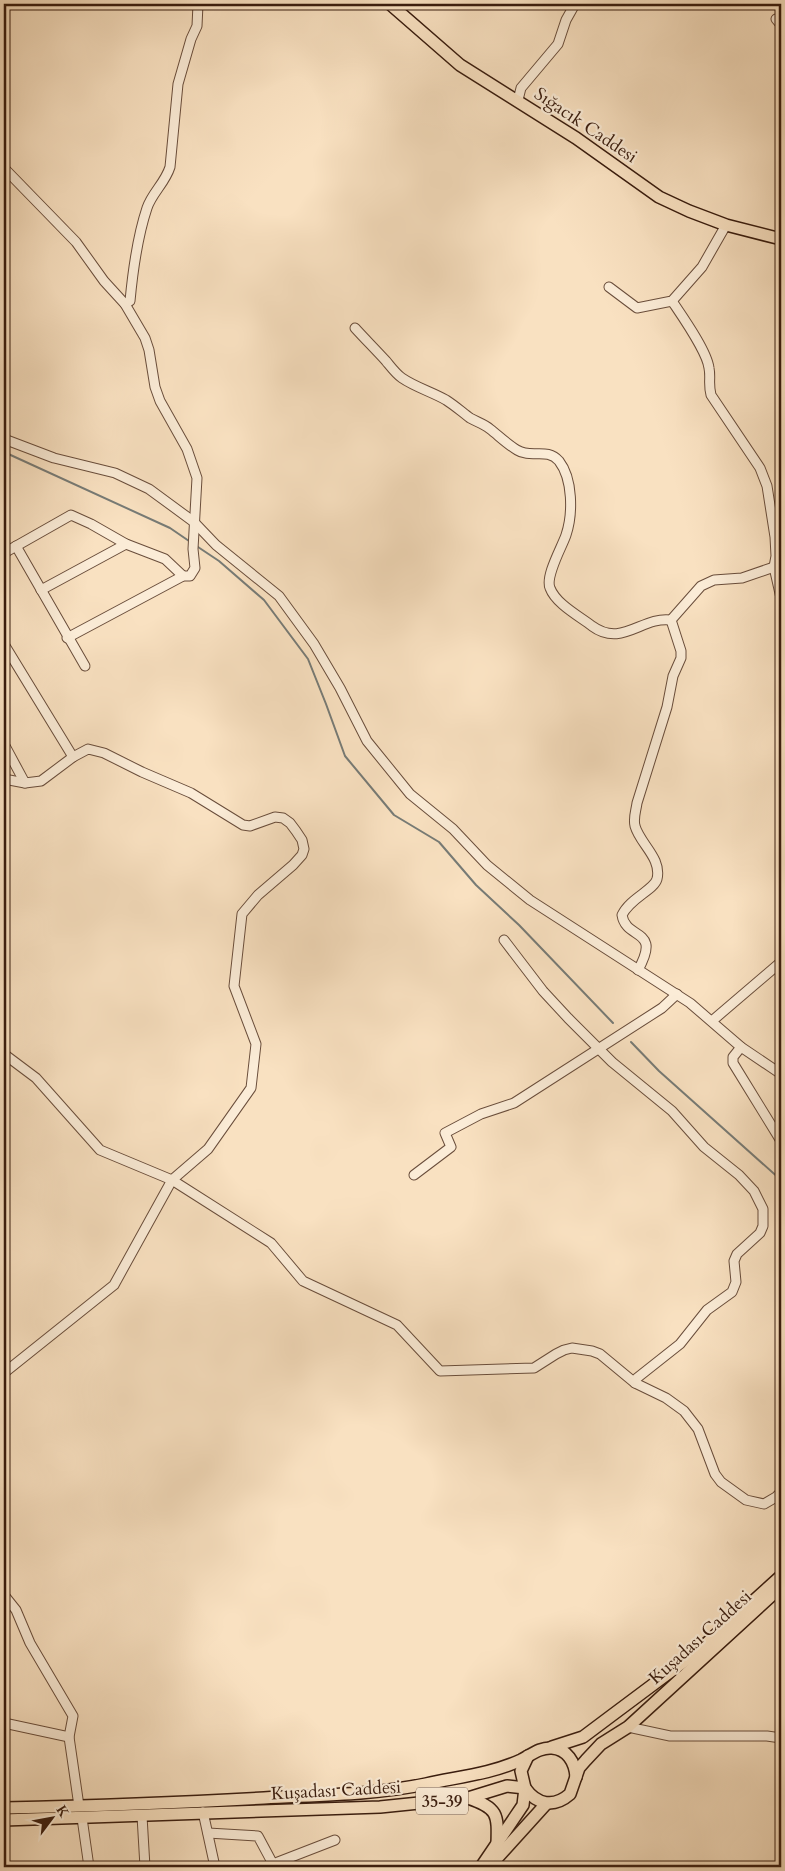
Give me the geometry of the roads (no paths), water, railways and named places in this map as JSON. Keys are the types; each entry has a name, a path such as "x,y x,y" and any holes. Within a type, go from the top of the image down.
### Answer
{"main road":[{"name":"Sığacık Caddesi","path":"390,4 460,65 576,138 659,196 689,212 726,225 781,239"},
{"name":"Kuşadası Caddesi","path":"550,1748 583,1737 590,1732 698,1651 781,1576"},
{"name":"Kuşadası Caddesi","path":"546,1804 560,1801 570,1794 576,1777 586,1760 601,1744 628,1727 781,1587"},
{"path":"481,1867 523,1805 525,1788 521,1771 528,1756 537,1751 550,1748 562,1750 573,1763 576,1777"},
{"name":"Kuşadası Caddesi","path":"4,1808 363,1793 415,1786 502,1768 528,1756"},
{"name":"Kuşadası Caddesi","path":"4,1820 380,1807 468,1798 507,1786 525,1788"},
{"path":"489,1867 546,1804 530,1795 525,1788"},
{"path":"468,1798 483,1803 494,1812 497,1819 497,1844"}],"street":[{"path":"126,304 130,301 132,268 148,206 168,175 170,167 178,84 188,48 198,26 198,4"},
{"path":"518,100 522,88 558,44 566,20 575,4"},
{"path":"4,168 76,242 104,281 126,304 138,323 150,350 155,387 160,401 188,449 197,478 193,550 195,568 190,576 183,576 67,638"},
{"path":"609,287 638,308 672,301 702,267 726,225"},
{"path":"672,301 703,351 709,367 708,383 711,395 733,426 764,477 775,537 781,598"},
{"path":"355,328 401,377 446,400 472,419 488,427 521,452 528,454 548,453 559,462 566,473 570,492 570,511 567,533 548,582 549,587 558,600 599,630 609,634 628,632 653,622 671,620 706,582 777,572"},
{"path":"4,439 54,458 115,473 149,490 194,522 216,545 279,596 314,644 340,688 367,741 410,794 446,823 487,865 530,900 690,1002 741,1047 781,1074"},
{"path":"4,553 72,515 126,544 165,559 183,576"},
{"path":"41,590 126,544"},
{"path":"16,546 67,638 85,666"},
{"path":"638,970 645,957 646,942 643,937 626,924 622,914 626,906 653,886 656,880 657,868 655,860 638,833 634,818 667,707 673,676 681,658 681,651 671,620"},
{"path":"4,644 73,757"},
{"path":"4,744 25,784"},
{"path":"4,779 25,784 41,781 73,757 88,749 104,753 190,793 242,825 250,826 275,817 283,818 296,831 302,840 304,849 294,865 258,895 242,914 234,986 256,1044 252,1088 208,1149 172,1180 114,1285 4,1373"},
{"path":"504,940 543,991 612,1062 672,1111 704,1147 743,1180 754,1191 762,1209 764,1226 760,1233 737,1254 734,1261 736,1282 732,1292 707,1310 680,1344 637,1378 635,1383"},
{"path":"712,1021 781,962"},
{"path":"414,1175 451,1147 445,1133 481,1114 514,1103 662,1008 677,994"},
{"path":"741,1047 733,1057 733,1063 781,1141"},
{"path":"4,1054 36,1078 100,1150 172,1180 271,1243 303,1281 398,1325 440,1371 534,1368 556,1354 572,1348 582,1348 600,1354 635,1383 666,1398 684,1412 698,1429 715,1474 721,1482 746,1500 764,1504 781,1492"},
{"path":"4,1595 16,1610 30,1643 73,1716 69,1736 80,1806"},
{"path":"4,1722 69,1736"},
{"path":"628,1727 670,1736 767,1736 781,1738"},
{"path":"204,1812 215,1867"},
{"path":"142,1816 145,1867"},
{"path":"82,1818 89,1867"},
{"path":"208,1833 258,1836 270,1866 334,1840"}],"waterway":[{"path":"4,452 170,528 189,541"},
{"path":"195,545 219,561 264,600 308,659 345,756 394,815 439,842 476,885 519,925 613,1023"},
{"path":"631,1042 659,1071 781,1180"}]}
